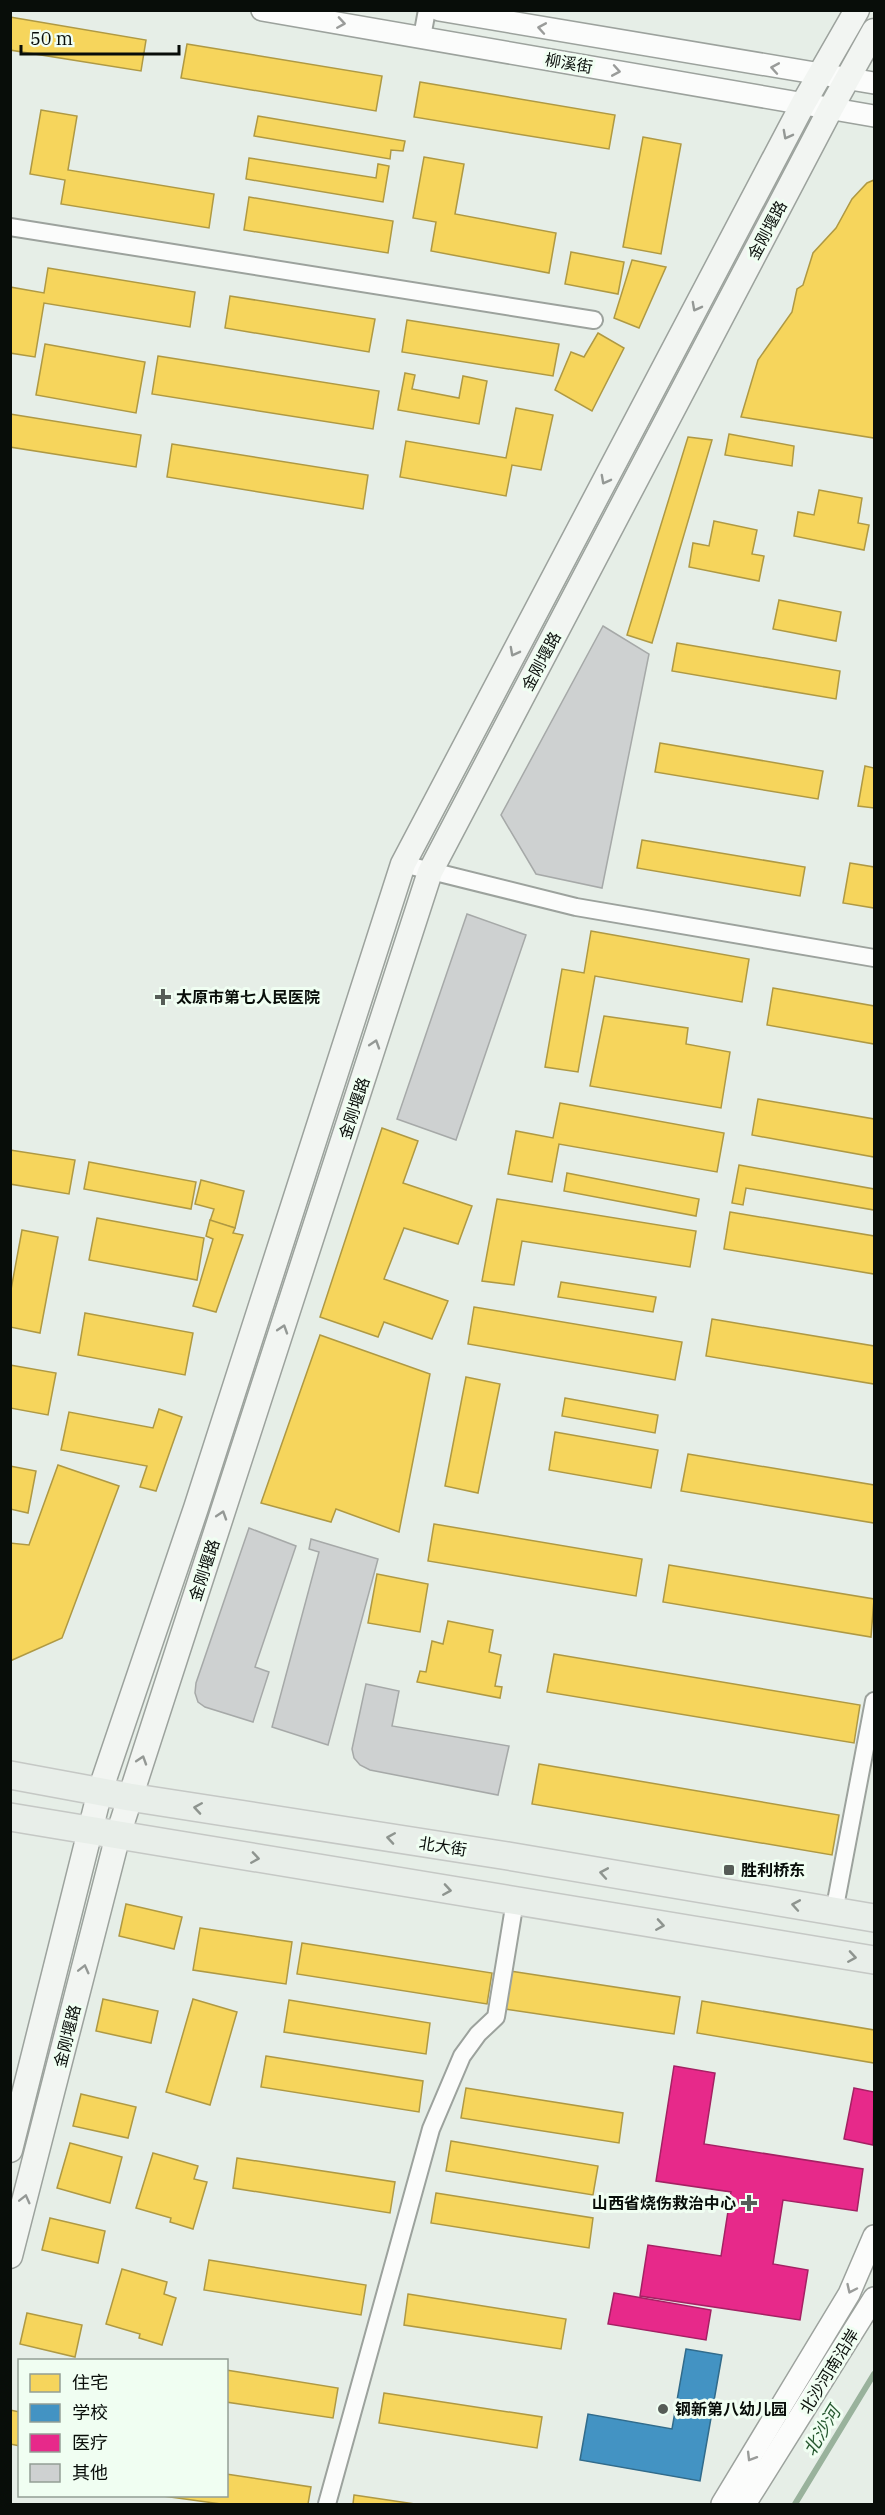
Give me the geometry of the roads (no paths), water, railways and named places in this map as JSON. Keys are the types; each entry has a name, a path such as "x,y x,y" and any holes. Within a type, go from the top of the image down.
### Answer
{"main road":[{"path":"10,2150 100,1791 196,1508 403,864 803,104 857,10"},
{"name":"金刚堰路","path":"10,2256 129,1797 279,1343 430,872 831,108 874,31"},
{"name":"北大街","path":"10,1775 129,1797 508,1856 874,1918"},
{"path":"10,1817 88,1832 118,1835 874,1960"}],"street":[{"name":"柳溪街","path":"262,10 874,116"},
{"path":"422,37 428,10"},
{"name":"柳溪街","path":"439,10 874,83"},
{"path":"10,227 594,320"},
{"path":"403,864 576,907 874,958"},
{"path":"834,1912 874,1701"},
{"path":"327,2505 431,2129 462,2056 478,2034 496,2017 515,1901"},
{"path":"722,2505 849,2294 874,2236"},
{"name":"北沙河南沿岸","path":"745,2505 874,2298"}],"waterway":[{"name":"北沙河","path":"795,2504 874,2374"}],"place":[{"name":"太原市第七人民医院","path":"163,997"},
{"name":"胜利桥东","path":"729,1870"},
{"name":"山西省烧伤救治中心","path":"749,2203"},
{"name":"钢新第八幼儿园","path":"663,2409"}]}
